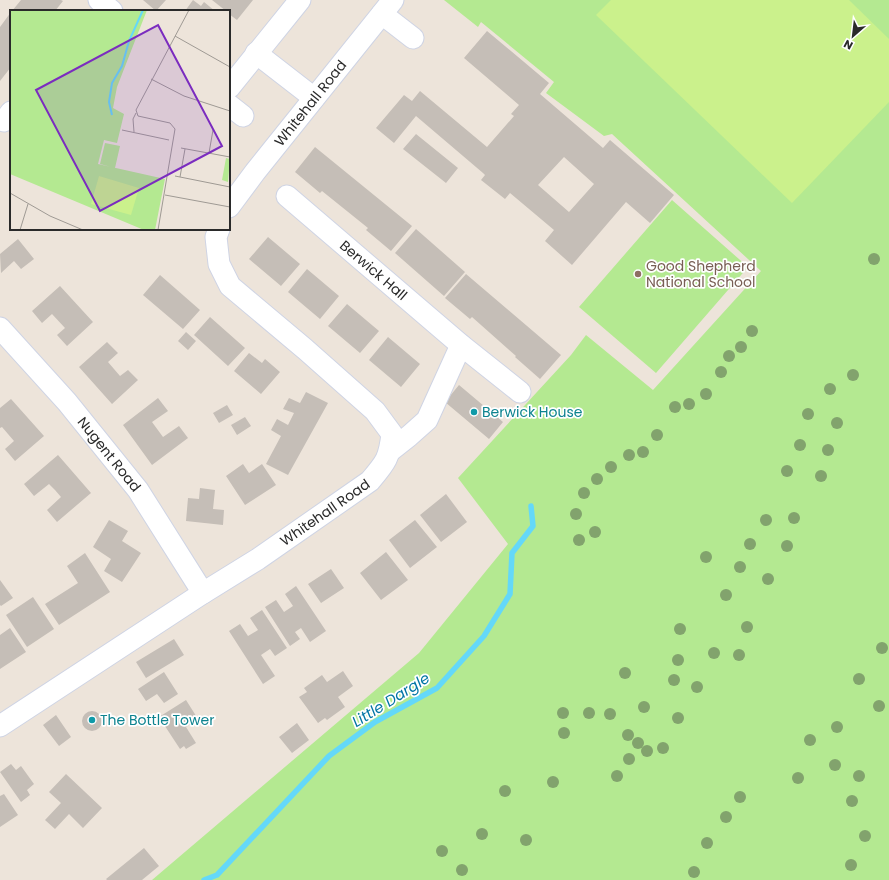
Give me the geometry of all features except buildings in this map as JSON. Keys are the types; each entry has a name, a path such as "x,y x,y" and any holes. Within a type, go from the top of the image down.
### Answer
{"street":[{"path":"230,87 300,0"},
{"path":"387,7 413,38"},
{"name":"Whitehall Road","path":"230,206 255,172 387,7"},
{"path":"256,53 314,98"},
{"name":"Berwick Hall","path":"286,196 461,345 520,392"},
{"name":"Whitehall Road","path":"0,726 203,593 258,559 370,480 385,463 390,451 392,434 375,411 305,349 230,286 219,264 216,237 219,230"},
{"name":"Nugent Road","path":"0,328 67,402 138,490 203,593"},
{"path":"390,451 427,420 461,345"}],"green space":[{"path":"444,0 889,0 889,880 152,880 419,653 508,544 458,478 571,355 586,335 653,390 761,271 612,134 604,136 546,93 554,82 481,22 478,27"},
{"path":"611,0 849,0 889,39 889,102 792,203 596,15"},
{"path":"672,200 748,267 656,373 579,307"}],"waterway":[{"name":"Little Dargle","path":"204,880 217,875 329,756 375,722 437,688 484,636 510,594 512,553 533,526 531,506"}],"place":[{"name":"Good Shepherd National School","path":"638,274"},
{"name":"Berwick House","path":"474,412"},
{"name":"The Bottle Tower","path":"92,720"}]}
